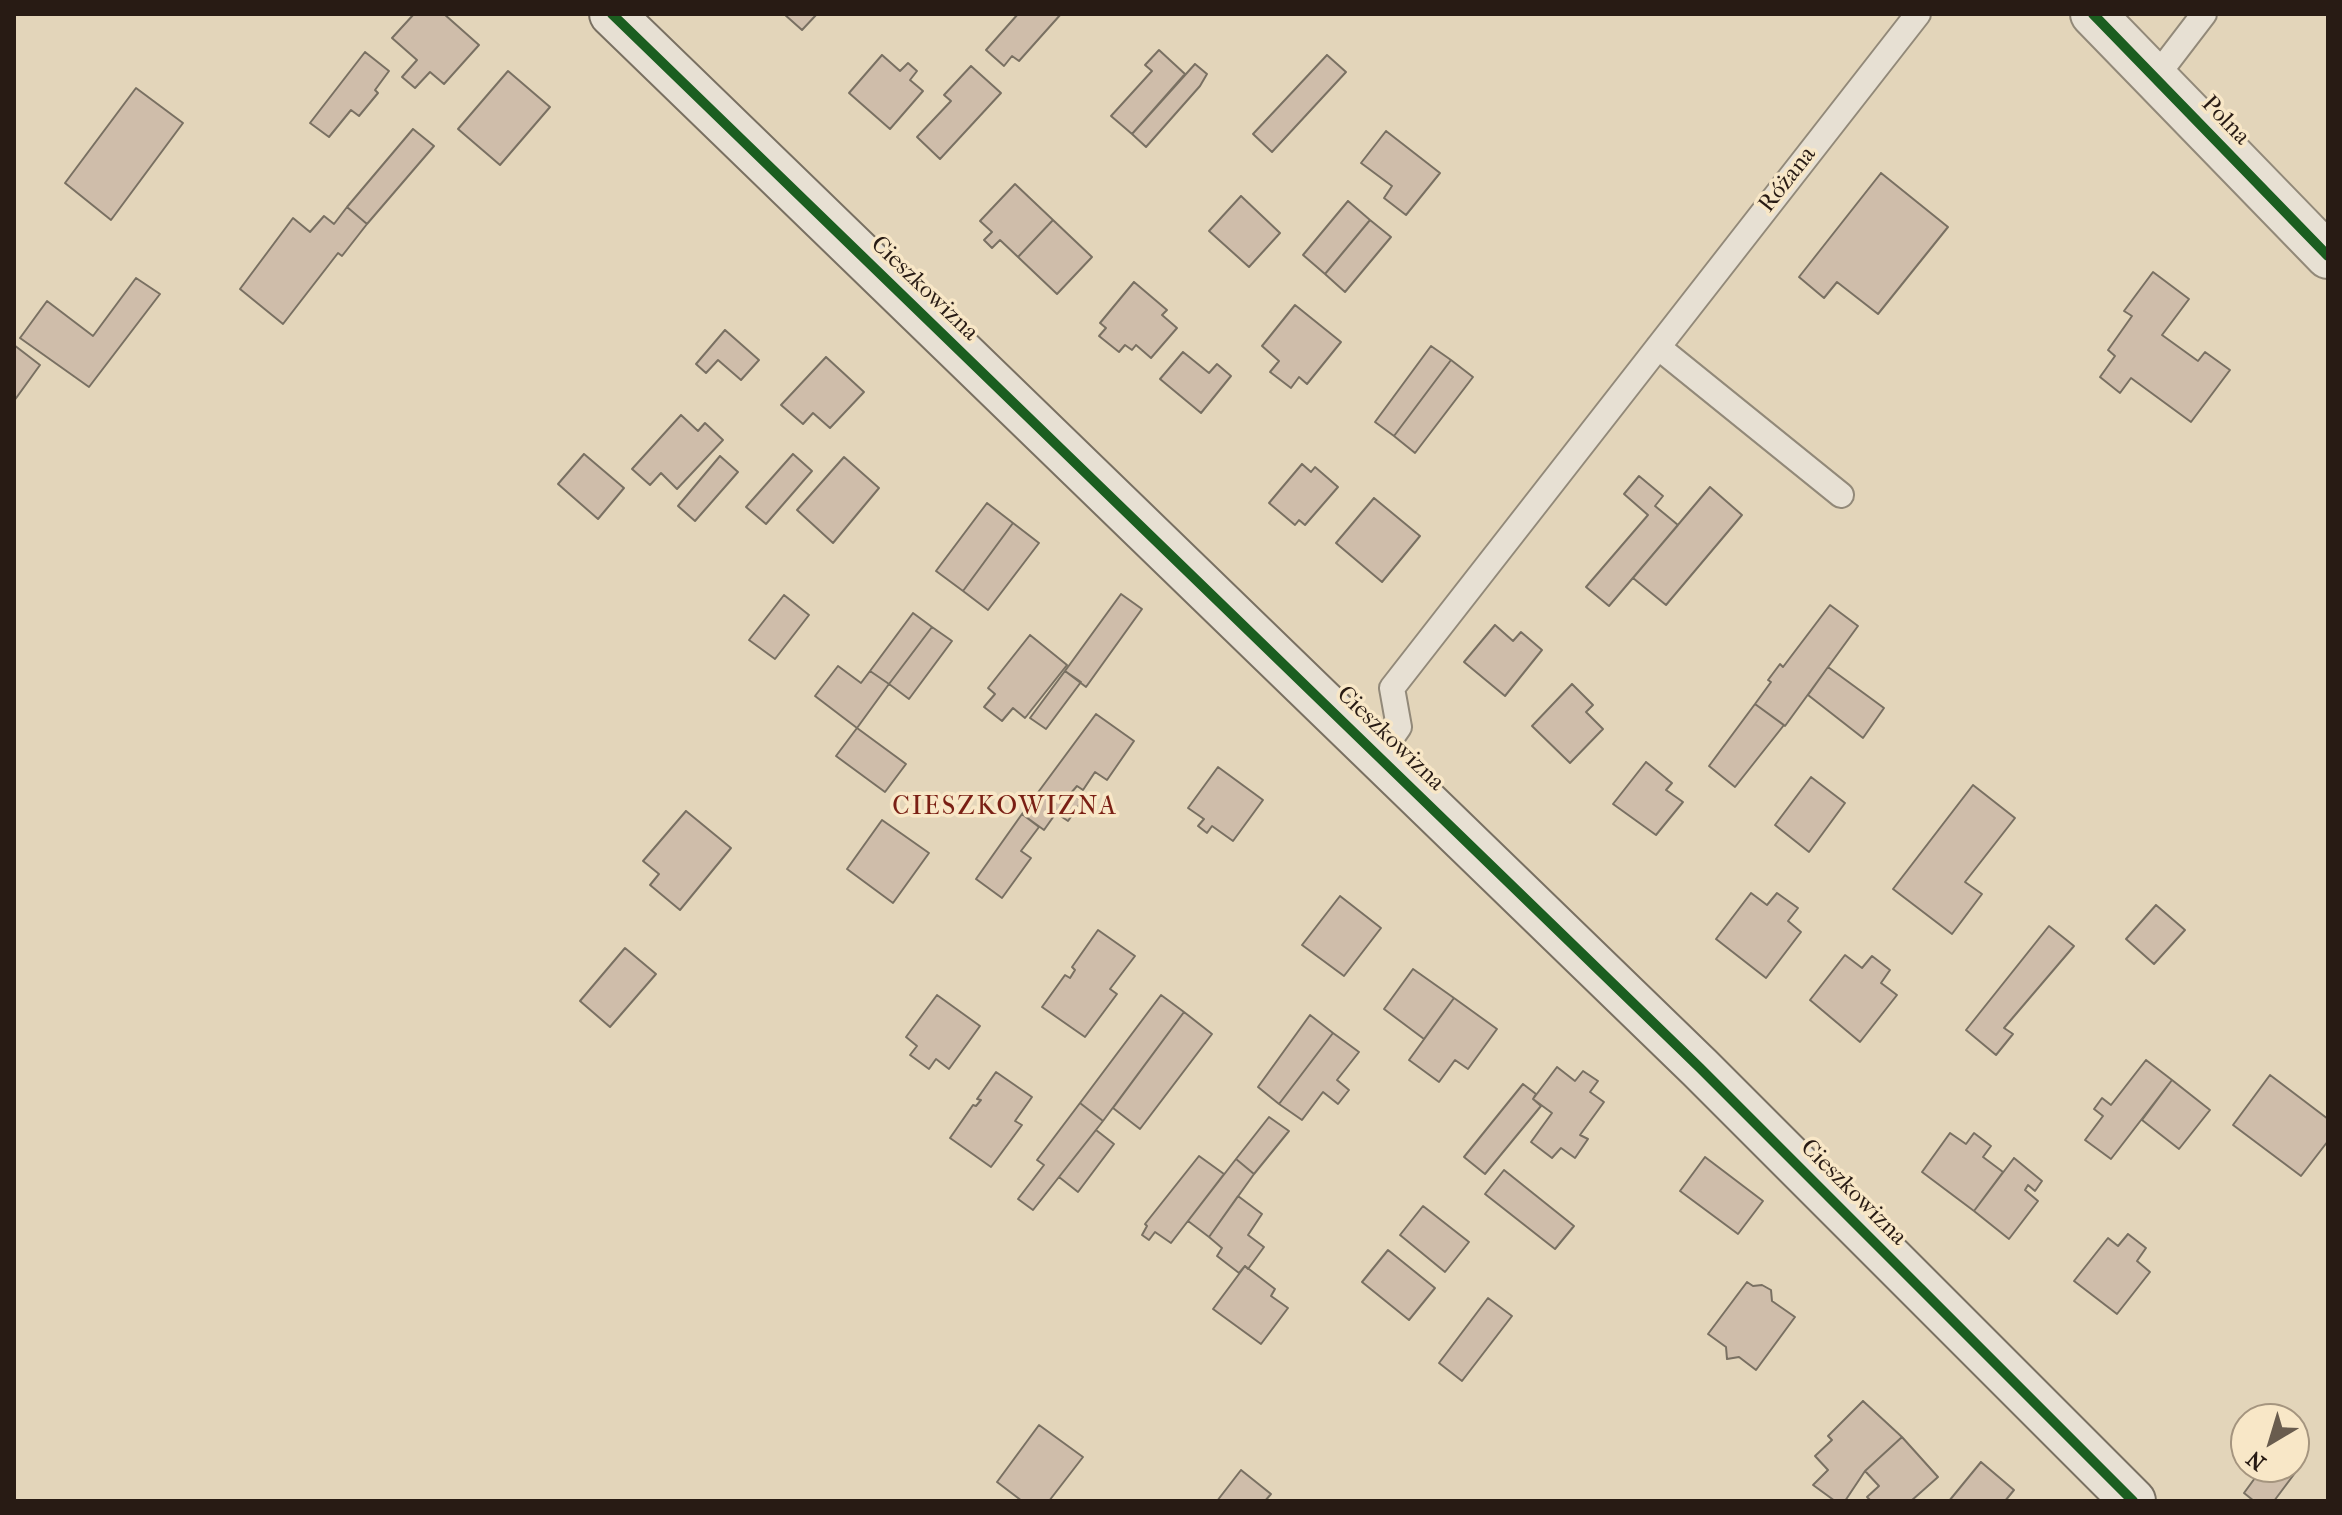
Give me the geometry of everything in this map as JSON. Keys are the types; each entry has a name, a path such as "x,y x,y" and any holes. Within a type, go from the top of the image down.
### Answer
{"street":[{"name":"Cieszkowizna","path":"612,14 1700,1068 2133,1501"},
{"name":"Polna","path":"2093,14 2328,256"}],"lane":[{"name":"Różana","path":"1379,756 1399,727 1392,688 1918,14"},
{"path":"2155,78 2204,14"},
{"path":"1658,347 1841,495"}],"building":[{"path":"414,14 444,14 479,45 444,84 430,72 415,88 402,77 417,60 392,38"},
{"path":"784,14 817,14 802,30"},
{"path":"1018,14 1061,14 1019,61 1012,56 1004,66 986,50"},
{"path":"1159,50 1185,74 1132,134 1111,116 1152,71 1145,65"},
{"path":"365,52 389,71 375,90 378,93 359,116 351,110 329,137 310,123"},
{"path":"882,55 900,71 908,63 917,71 910,80 923,91 890,129 849,93"},
{"path":"1327,55 1346,72 1272,152 1253,134"},
{"path":"1195,64 1207,74 1200,86 1146,147 1132,134"},
{"path":"971,66 1001,93 940,159 917,137 951,101 944,95"},
{"path":"508,71 550,107 500,165 458,129"},
{"path":"136,88 183,123 111,220 65,183"},
{"path":"413,129 434,146 367,224 347,207"},
{"path":"1386,131 1440,173 1406,215 1384,198 1392,186 1361,163"},
{"path":"1881,173 1948,227 1878,314 1837,282 1824,298 1799,277"},
{"path":"1015,184 1053,220 1018,257 1000,240 992,248 984,240 992,232 980,221"},
{"path":"1241,196 1280,233 1249,267 1209,231"},
{"path":"1348,201 1370,220 1325,274 1303,255"},
{"path":"347,207 367,224 342,256 338,253 283,324 240,289 293,218 310,232 324,216 334,224"},
{"path":"1053,220 1092,257 1057,294 1018,257"},
{"path":"1370,220 1391,237 1345,292 1325,274"},
{"path":"2153,272 2189,299 2162,335 2198,361 2205,352 2230,370 2191,422 2131,378 2120,393 2100,377 2115,356 2108,350 2132,316 2124,311"},
{"path":"136,278 160,294 89,387 20,338 47,301 93,336"},
{"path":"1134,282 1167,310 1162,315 1177,328 1151,358 1136,345 1132,350 1125,345 1119,352 1099,336 1106,328 1100,323"},
{"path":"1295,305 1341,342 1307,384 1299,377 1291,388 1270,372 1279,361 1262,346"},
{"path":"725,330 759,360 741,380 718,360 706,373 696,364"},
{"path":"14,345 40,365 14,401"},
{"path":"1431,346 1451,360 1394,436 1375,422"},
{"path":"1183,352 1209,373 1217,364 1231,376 1201,413 1160,379"},
{"path":"826,357 864,392 830,428 813,413 803,424 781,405"},
{"path":"1451,360 1473,377 1415,453 1394,436"},
{"path":"681,415 698,431 705,423 723,440 677,489 661,473 650,485 632,469"},
{"path":"584,454 624,488 598,519 558,484"},
{"path":"793,454 812,471 766,524 746,507"},
{"path":"720,456 738,472 695,521 678,506"},
{"path":"844,457 879,488 833,543 797,510"},
{"path":"1302,464 1311,472 1315,467 1338,487 1305,525 1299,520 1295,525 1269,503"},
{"path":"1639,476 1663,496 1655,506 1678,525 1609,606 1586,587 1648,515 1624,494"},
{"path":"1710,487 1742,515 1666,605 1633,578"},
{"path":"1374,498 1420,536 1382,582 1336,543"},
{"path":"987,503 1013,523 963,591 936,571"},
{"path":"1013,523 1039,543 988,610 963,591"},
{"path":"1121,594 1142,609 1086,687 1065,671"},
{"path":"784,595 809,615 775,659 749,640"},
{"path":"1830,605 1858,626 1785,726 1755,704 1780,664 1783,667"},
{"path":"913,613 932,627 889,684 870,671"},
{"path":"1495,625 1513,641 1521,632 1542,650 1505,696 1464,662"},
{"path":"932,627 952,641 909,699 889,684"},
{"path":"1030,635 1067,665 1025,718 1013,708 1002,721 984,707 995,694 988,688"},
{"path":"838,666 861,683 870,671 889,684 857,728 815,696"},
{"path":"1828,667 1884,708 1863,738 1808,695"},
{"path":"1065,671 1081,682 1046,729 1030,718"},
{"path":"1572,684 1593,705 1586,712 1603,729 1570,763 1532,726"},
{"path":"1755,704 1784,725 1735,787 1709,766"},
{"path":"1096,714 1134,741 1107,780 1095,772 1083,790 1077,786 1071,793 1082,801 1068,821 1056,813 1044,830 1022,814"},
{"path":"857,728 906,764 885,792 836,756"},
{"path":"1646,762 1672,783 1666,790 1683,802 1656,835 1613,804"},
{"path":"1218,767 1263,800 1233,841 1212,826 1207,833 1198,826 1204,819 1188,808"},
{"path":"1811,777 1845,803 1809,852 1775,825"},
{"path":"1973,785 2015,818 1965,882 1982,894 1952,934 1893,889"},
{"path":"686,811 731,848 680,910 650,885 659,874 643,861"},
{"path":"1022,814 1039,827 1021,851 1031,858 1002,898 976,879"},
{"path":"882,820 929,853 893,903 847,869"},
{"path":"1751,893 1767,905 1777,893 1798,908 1788,921 1801,932 1766,978 1716,939"},
{"path":"1340,896 1381,928 1344,976 1302,945"},
{"path":"2156,905 2185,930 2154,964 2126,939"},
{"path":"2049,926 2074,946 2004,1028 2013,1034 1996,1055 1966,1030"},
{"path":"1098,930 1135,956 1110,989 1117,994 1085,1037 1042,1007 1065,975 1070,978 1075,970 1072,967"},
{"path":"625,948 656,974 610,1027 580,1001"},
{"path":"1845,955 1862,968 1872,956 1890,970 1881,983 1897,995 1860,1042 1810,1000"},
{"path":"1413,969 1454,998 1424,1039 1384,1009"},
{"path":"937,995 980,1026 949,1069 936,1059 929,1069 910,1055 917,1046 906,1037"},
{"path":"1161,995 1184,1012 1103,1121 1080,1103"},
{"path":"1454,998 1497,1029 1468,1069 1455,1060 1439,1082 1409,1060"},
{"path":"1184,1012 1212,1034 1140,1129 1113,1108"},
{"path":"1310,1015 1333,1033 1279,1104 1258,1087"},
{"path":"1333,1033 1359,1052 1337,1080 1349,1090 1338,1104 1323,1092 1302,1120 1279,1104"},
{"path":"2146,1060 2172,1080 2111,1159 2085,1140 2103,1116 2094,1109 2102,1098 2111,1105"},
{"path":"1557,1067 1575,1081 1583,1071 1598,1081 1590,1092 1604,1102 1580,1135 1588,1139 1575,1158 1561,1148 1552,1158 1531,1142 1552,1113 1533,1099"},
{"path":"996,1072 1032,1097 1015,1121 1022,1125 991,1167 950,1138 973,1105 976,1106 981,1100 977,1099"},
{"path":"2270,1075 2328,1119 2328,1141 2301,1176 2233,1125"},
{"path":"2172,1080 2210,1110 2179,1149 2142,1120"},
{"path":"1523,1084 1536,1094 1533,1099 1541,1106 1485,1174 1464,1157"},
{"path":"1080,1103 1103,1121 1033,1210 1018,1199 1044,1165 1037,1160"},
{"path":"1269,1117 1289,1131 1254,1174 1236,1159"},
{"path":"1096,1130 1114,1144 1078,1192 1059,1177"},
{"path":"1950,1133 1966,1144 1974,1133 1991,1146 1983,1157 2003,1172 1974,1211 1922,1172"},
{"path":"1199,1156 1224,1174 1171,1243 1155,1232 1149,1240 1142,1235 1147,1226 1145,1224"},
{"path":"1705,1157 1763,1201 1738,1234 1680,1191"},
{"path":"2014,1158 2042,1181 2035,1191 2028,1185 2025,1190 2038,1201 2009,1239 1974,1211"},
{"path":"1236,1159 1254,1174 1209,1237 1188,1221"},
{"path":"1504,1170 1574,1226 1555,1249 1485,1194"},
{"path":"1238,1196 1262,1214 1248,1235 1264,1247 1248,1269 1245,1266 1239,1273 1217,1256 1222,1248 1209,1237"},
{"path":"1423,1206 1469,1242 1445,1272 1400,1235"},
{"path":"2128,1234 2146,1248 2137,1261 2150,1272 2117,1314 2074,1281 2108,1238 2118,1246"},
{"path":"1388,1250 1435,1288 1409,1320 1362,1282"},
{"path":"1245,1266 1275,1289 1271,1296 1288,1308 1261,1344 1213,1309"},
{"path":"1747,1282 1771,1290 1772,1301 1795,1317 1756,1370 1739,1357 1727,1359 1726,1347 1708,1334"},
{"path":"1488,1298 1512,1316 1462,1381 1439,1363"},
{"path":"1863,1401 1902,1437 1865,1471 1845,1501 1835,1501 1813,1485 1828,1470 1815,1456 1832,1440 1828,1436"},
{"path":"1039,1425 1083,1457 1049,1501 1022,1501 997,1482"},
{"path":"1902,1437 1938,1477 1911,1501 1871,1501 1867,1497 1879,1486 1865,1471"},
{"path":"1981,1462 2014,1490 2005,1501 1949,1501"},
{"path":"1241,1470 1271,1494 1265,1501 1217,1501"},
{"path":"2251,1483 2288,1483 2274,1501 2254,1501 2244,1493"}],"cycle path":[{"path":"612,14 1700,1068 2133,1501"},
{"path":"2093,14 2328,256"}],"district":[{"name":"CIESZKOWIZNA","path":"1005,808"}]}
